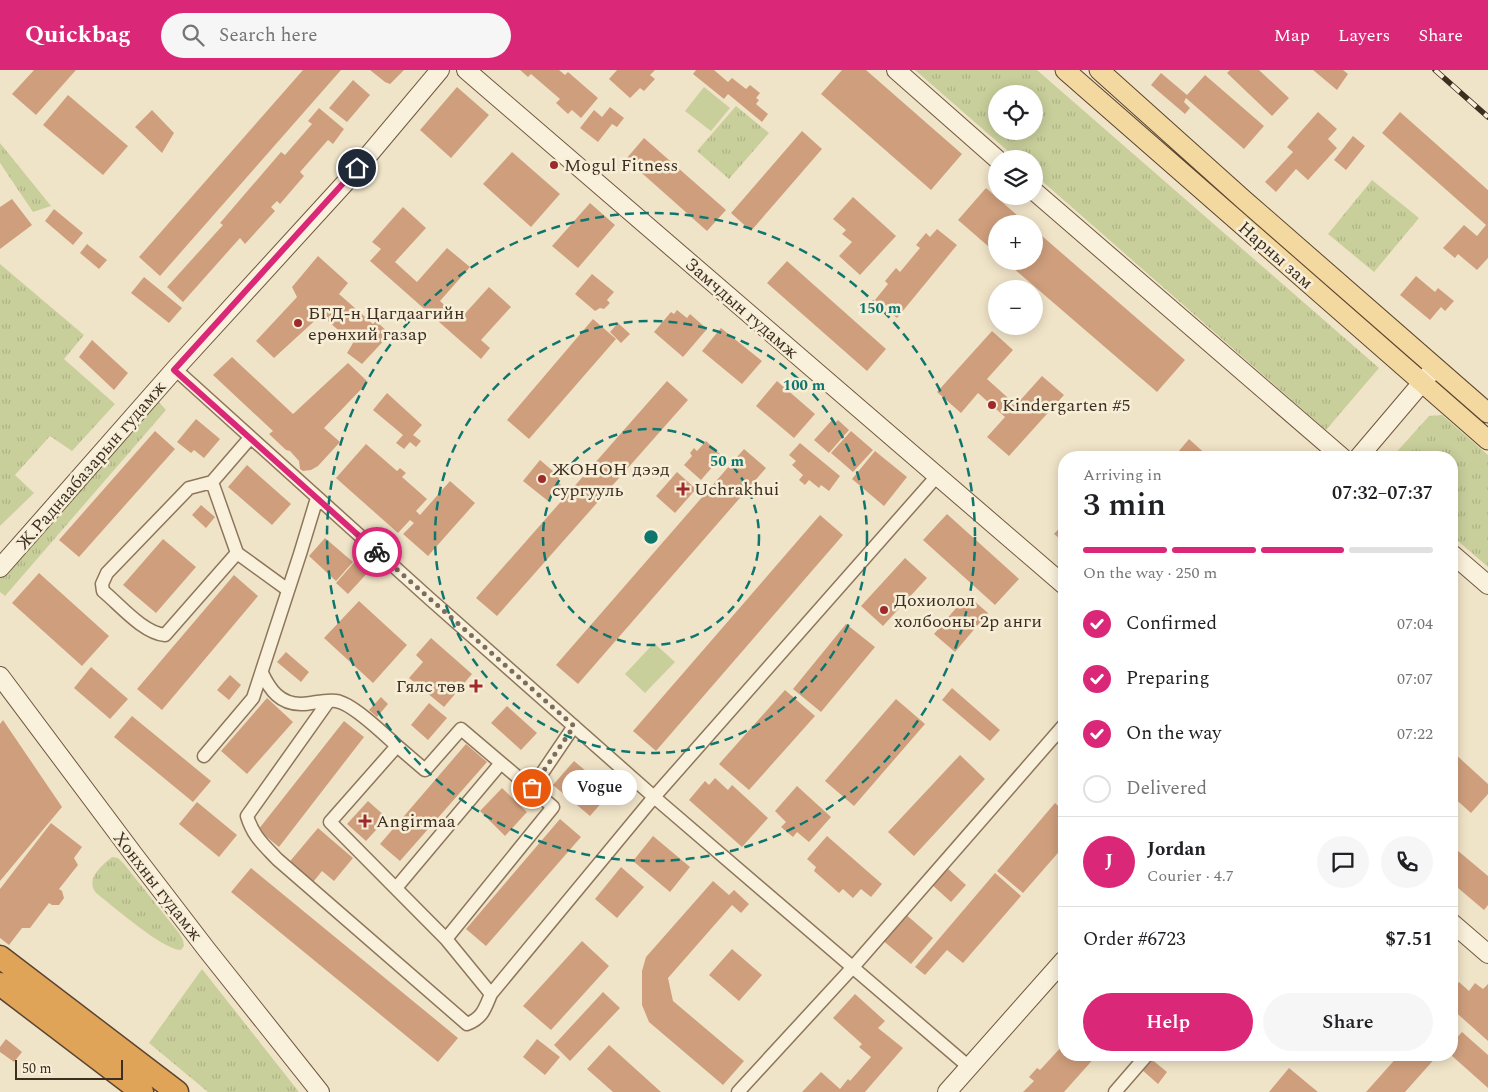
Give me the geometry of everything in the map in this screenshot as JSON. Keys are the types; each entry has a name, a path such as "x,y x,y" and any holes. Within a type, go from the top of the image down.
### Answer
{"highway":[{"path":"0,957 177,1092"},
{"path":"0,984 142,1092"}],"main road":[{"name":"Нарны зам","path":"1065,70 1488,440"},
{"name":"Нарны зам","path":"1099,70 1488,413"}],"street":[{"name":"Ж.Раднаабазарын гудамж","path":"0,568 174,370 345,182 440,70"},
{"name":"Замчдын гудамж","path":"466,70 1058,581"},
{"path":"896,70 988,151"},
{"path":"1043,198 1335,451"},
{"path":"1364,451 1435,367"},
{"path":"174,370 654,797 969,1067"},
{"path":"237,553 165,635 158,634 144,626 104,591 102,584 107,573 189,488 212,482 250,438"},
{"path":"328,702 248,816 250,825 257,838 277,859 467,1024 482,1014 491,994 654,797 937,476"},
{"path":"212,482 237,553 288,590"},
{"path":"204,756 253,698 317,498"},
{"path":"1458,559 1488,585"},
{"path":"262,674 269,689 279,698 290,703 302,704 317,701 336,701 353,709 425,770 461,729 553,807 446,939"},
{"name":"Хонхны гудамж","path":"0,676 158,887 320,1092"},
{"path":"532,788 574,726"},
{"path":"738,1092 853,967 1058,732"},
{"path":"397,746 330,822 446,939 491,994"},
{"path":"396,888 500,762"},
{"path":"1458,928 1488,954"},
{"path":"946,1092 1058,967"},
{"path":"1115,1092 1142,1061"}],"green space":[{"path":"915,70 1037,70 1379,368 1326,430 1043,182 1043,150 1007,150 995,140 1043,140 1043,85 988,85 988,134"},
{"path":"704,87 730,108 711,131 685,111"},
{"path":"736,106 769,133 729,179 697,151"},
{"path":"0,143 51,206 33,212 0,163"},
{"path":"1372,180 1419,218 1374,272 1328,234"},
{"path":"0,264 84,335 64,359 115,404 72,451 50,436 15,475 34,493 0,526"},
{"path":"156,399 166,410 5,596 0,592 0,574"},
{"path":"1442,415 1488,455 1488,567 1458,541 1458,451 1397,451 1429,416"},
{"path":"654,643 675,662 645,693 625,674"},
{"path":"112,857 118,858 124,864 179,933 184,946 181,950 163,943 151,935 96,893 92,883 93,878 99,869"},
{"path":"202,969 299,1092 208,1092 149,1043"}],"building":[{"path":"34,70 76,70 36,115 12,94"},
{"path":"303,70 341,70 160,276 139,257"},
{"path":"370,70 404,70 390,84"},
{"path":"520,70 559,70 565,75 568,72 598,98 581,118 572,110 568,114 556,103 560,99 531,74 528,77"},
{"path":"617,70 655,70 650,75 655,79 644,91 640,88 630,98 609,79"},
{"path":"696,70 714,70 728,82 732,78 746,89 750,85 760,93 756,98 759,100 756,104 768,114 762,122 728,94 724,99 693,74"},
{"path":"842,70 866,70 962,154 931,190 821,94"},
{"path":"1230,70 1259,70 1289,98 1272,116 1227,73"},
{"path":"1313,70 1343,70 1348,74 1337,90"},
{"path":"1161,73 1187,95 1205,75 1264,126 1244,149 1186,98 1184,102 1190,108 1185,114 1151,85"},
{"path":"353,80 370,95 347,122 329,108"},
{"path":"457,87 489,115 451,158 420,130"},
{"path":"68,95 128,146 103,175 43,125"},
{"path":"610,107 624,118 617,127 612,124 598,142 580,128 594,110 602,117"},
{"path":"319,108 344,129 333,144 328,140 300,172 304,176 280,204 277,201 271,207 275,211 245,244 240,238 183,302 167,287 223,225 220,223 281,152 285,155 312,124 308,121"},
{"path":"152,110 174,133 162,153 135,127"},
{"path":"1318,112 1337,129 1328,139 1337,148 1308,180 1296,169 1276,192 1265,182 1293,152 1287,147"},
{"path":"1400,112 1488,190 1488,258 1477,270 1458,254 1455,258 1443,248 1464,225 1477,236 1486,225 1382,133"},
{"path":"802,131 822,149 751,231 731,213"},
{"path":"1353,136 1365,146 1346,170 1334,160"},
{"path":"644,138 726,210 707,231 626,159"},
{"path":"512,152 560,194 531,227 483,184"},
{"path":"986,188 988,190 988,205 1005,205 1017,215 988,215 988,246 958,220"},
{"path":"853,197 896,236 860,275 839,256 852,242 842,234 846,230 833,219"},
{"path":"12,199 32,225 0,249 0,207"},
{"path":"590,203 615,225 578,268 552,246"},
{"path":"403,207 426,228 395,262 417,282 447,248 470,267 440,301 460,319 489,287 511,307 481,340 490,348 481,359 370,261 381,249 372,242"},
{"path":"54,209 83,233 73,245 45,221"},
{"path":"937,229 957,245 897,318 875,300 888,284 885,281 896,268 900,272 920,248 916,245 926,233 930,237"},
{"path":"1043,237 1185,360 1157,392 1043,294 1043,280 1027,280 1015,270 1043,270"},
{"path":"87,244 107,260 99,269 80,253"},
{"path":"318,256 348,283 339,294 373,324 376,321 390,334 362,364 347,353 353,343 321,315 274,358 256,341 297,297 292,287"},
{"path":"787,261 886,349 867,371 767,283"},
{"path":"592,274 614,292 607,300 610,303 604,309 600,308 595,311 575,294"},
{"path":"1416,276 1435,292 1438,288 1454,301 1445,311 1441,307 1430,320 1400,295"},
{"path":"144,277 182,308 169,323 131,293"},
{"path":"677,310 687,318 690,314 707,329 683,357 654,332 671,312 674,314"},
{"path":"593,319 616,339 529,439 507,420"},
{"path":"618,323 630,334 621,343 610,332"},
{"path":"721,328 762,361 742,384 702,351"},
{"path":"988,335 996,335 1013,350 987,379 1016,405 1042,376 1064,395 1009,456 987,437 1005,417 978,393 961,413 937,392"},
{"path":"92,340 128,373 114,390 79,357"},
{"path":"232,357 293,414 348,363 368,382 324,428 340,442 318,466 311,470 303,471 300,469 299,461 269,434 273,431 213,375"},
{"path":"667,381 688,400 497,616 476,598"},
{"path":"777,381 815,414 794,438 756,406"},
{"path":"387,393 422,425 413,435 421,441 416,447 410,442 404,449 396,443 403,435 373,410"},
{"path":"196,419 220,439 204,458 194,450 191,453 177,442"},
{"path":"832,420 835,423 838,420 849,430 829,453 814,440"},
{"path":"155,431 175,449 79,557 59,540"},
{"path":"851,431 873,450 853,472 831,453"},
{"path":"1189,439 1202,451 1179,451"},
{"path":"706,441 722,456 701,480 684,465 692,456 690,453 694,448 697,451"},
{"path":"800,443 840,476 829,491 821,485 819,488 809,480 805,485 799,480 803,475 792,465 796,461 789,455"},
{"path":"366,444 397,471 400,468 406,473 402,477 427,499 416,511 420,515 450,481 475,503 428,556 403,534 414,523 410,520 398,533 336,478"},
{"path":"744,449 766,468 578,684 556,665"},
{"path":"875,451 907,477 884,506 852,479"},
{"name":"ЖОНОН дээд сургууль","path":"540,460 560,477 557,481 561,485 548,501 523,481"},
{"path":"247,465 291,504 272,525 228,487"},
{"path":"677,472 696,489 675,513 656,496"},
{"path":"201,505 215,517 206,528 192,515"},
{"path":"947,514 1019,579 995,605 923,540"},
{"path":"820,515 843,535 656,751 633,731"},
{"path":"325,538 353,562 336,581 309,556"},
{"path":"163,539 196,567 156,613 123,585"},
{"path":"359,557 372,568 348,594 336,583"},
{"path":"905,558 927,578 883,626 861,606"},
{"path":"39,573 109,636 82,666 12,603"},
{"path":"234,575 258,596 162,710 137,689"},
{"path":"967,595 988,613 955,652 934,634"},
{"path":"359,601 407,645 373,683 324,638"},
{"path":"846,624 875,647 821,712 793,689"},
{"path":"431,638 472,674 444,707 409,678 423,662 416,655"},
{"path":"286,652 309,672 301,682 277,662"},
{"path":"91,667 128,699 110,719 74,688"},
{"path":"230,675 241,685 229,700 217,690"},
{"path":"952,688 1000,730 990,741 942,700"},
{"path":"785,690 815,716 749,790 719,764"},
{"path":"381,697 388,704 377,717 369,710"},
{"path":"267,698 293,722 247,774 221,751"},
{"path":"896,699 925,724 854,806 825,781"},
{"path":"429,703 447,718 428,740 411,725"},
{"path":"507,706 537,733 521,750 491,723"},
{"path":"132,716 211,781 193,802 114,737"},
{"path":"3,720 62,807 0,881 0,724"},
{"path":"344,721 364,737 279,847 258,830"},
{"path":"466,744 487,762 400,861 380,844"},
{"path":"960,755 985,779 914,856 888,832"},
{"path":"1458,757 1488,784 1488,794 1471,813 1458,801"},
{"path":"574,761 611,792 590,816 553,785"},
{"path":"715,778 728,790 732,785 768,818 742,847 689,800 705,781 709,785"},
{"path":"797,786 831,817 809,842 797,832 793,837 781,827 786,822 775,811"},
{"path":"502,788 527,812 505,836 480,811"},
{"path":"368,801 387,818 366,841 347,824"},
{"path":"197,802 237,835 219,857 179,824"},
{"path":"1055,803 1058,806 1058,853 1023,893 997,871"},
{"path":"560,819 581,837 486,946 466,929"},
{"path":"51,823 82,847 74,858 78,865 59,889 62,891 64,898 59,905 49,903 30,928 22,928 9,945 0,938 0,889"},
{"path":"318,828 353,858 334,881 322,871 310,886 286,866"},
{"path":"653,836 690,867 670,892 633,861"},
{"path":"827,836 882,884 871,897 861,889 853,898 843,889 839,893 814,871 816,867 807,859"},
{"path":"1458,851 1488,876 1488,905 1484,910 1458,888"},
{"path":"945,866 966,885 951,902 930,883"},
{"path":"621,867 644,887 617,918 595,899"},
{"path":"251,868 458,1038 438,1062 231,892"},
{"path":"995,873 1021,896 963,963 947,950 925,975 915,967"},
{"path":"713,881 729,895 734,890 749,904 741,913 732,905 668,978 673,1001 744,1061 723,1085 649,1022 642,1005 642,971 646,957"},
{"path":"903,912 933,938 911,964 881,939"},
{"path":"582,941 609,966 551,1030 523,1006"},
{"path":"732,949 762,975 739,1001 709,975"},
{"path":"1458,983 1469,991 1475,983 1483,989 1488,984 1488,1041 1458,1014"},
{"path":"603,992 620,1008 570,1061 554,1045"},
{"path":"855,994 885,1021 878,1028 903,1048 865,1092 802,1092 821,1072 840,1089 848,1079 850,1081 871,1057 859,1047 862,1044 833,1018"},
{"path":"1462,1032 1488,1055 1488,1088 1458,1061 1458,1036"},
{"path":"6,1039 22,1052 14,1062 0,1052 0,1047"},
{"path":"537,1039 560,1057 545,1075 523,1057"},
{"path":"609,1045 661,1092 613,1092 587,1069"},
{"path":"1058,1050 1058,1061 1092,1061 1064,1092 1023,1092 1034,1081 1029,1077 1037,1068 1040,1070"},
{"path":"1148,1061 1154,1061 1167,1072 1158,1084 1141,1069"},
{"path":"1394,1061 1433,1061 1405,1092 1366,1092"},
{"path":"1289,1068 1318,1092 1269,1092"}],"railway":[{"path":"1435,70 1488,117"}],"way so far":[{"path":"377,552 574,726 532,788"}],"place":[{"name":"Mogul Fitness","path":"554,165"},
{"name":"БГД-н Цагдаагийн ерөнхий газар","path":"298,323"},
{"name":"Kindergarten #5","path":"992,405"},
{"name":"ЖОНОН дээд сургууль","path":"542,479"},
{"name":"Uchrakhui","path":"683,489"},
{"name":"Дохиолол холбооны 2р анги","path":"884,610"},
{"name":"Гялс төв","path":"476,686"},
{"name":"Vogue","path":"532,788"},
{"name":"Angirmaa","path":"365,821"}],"route":[{"path":"357,168 174,370 377,552"}]}
